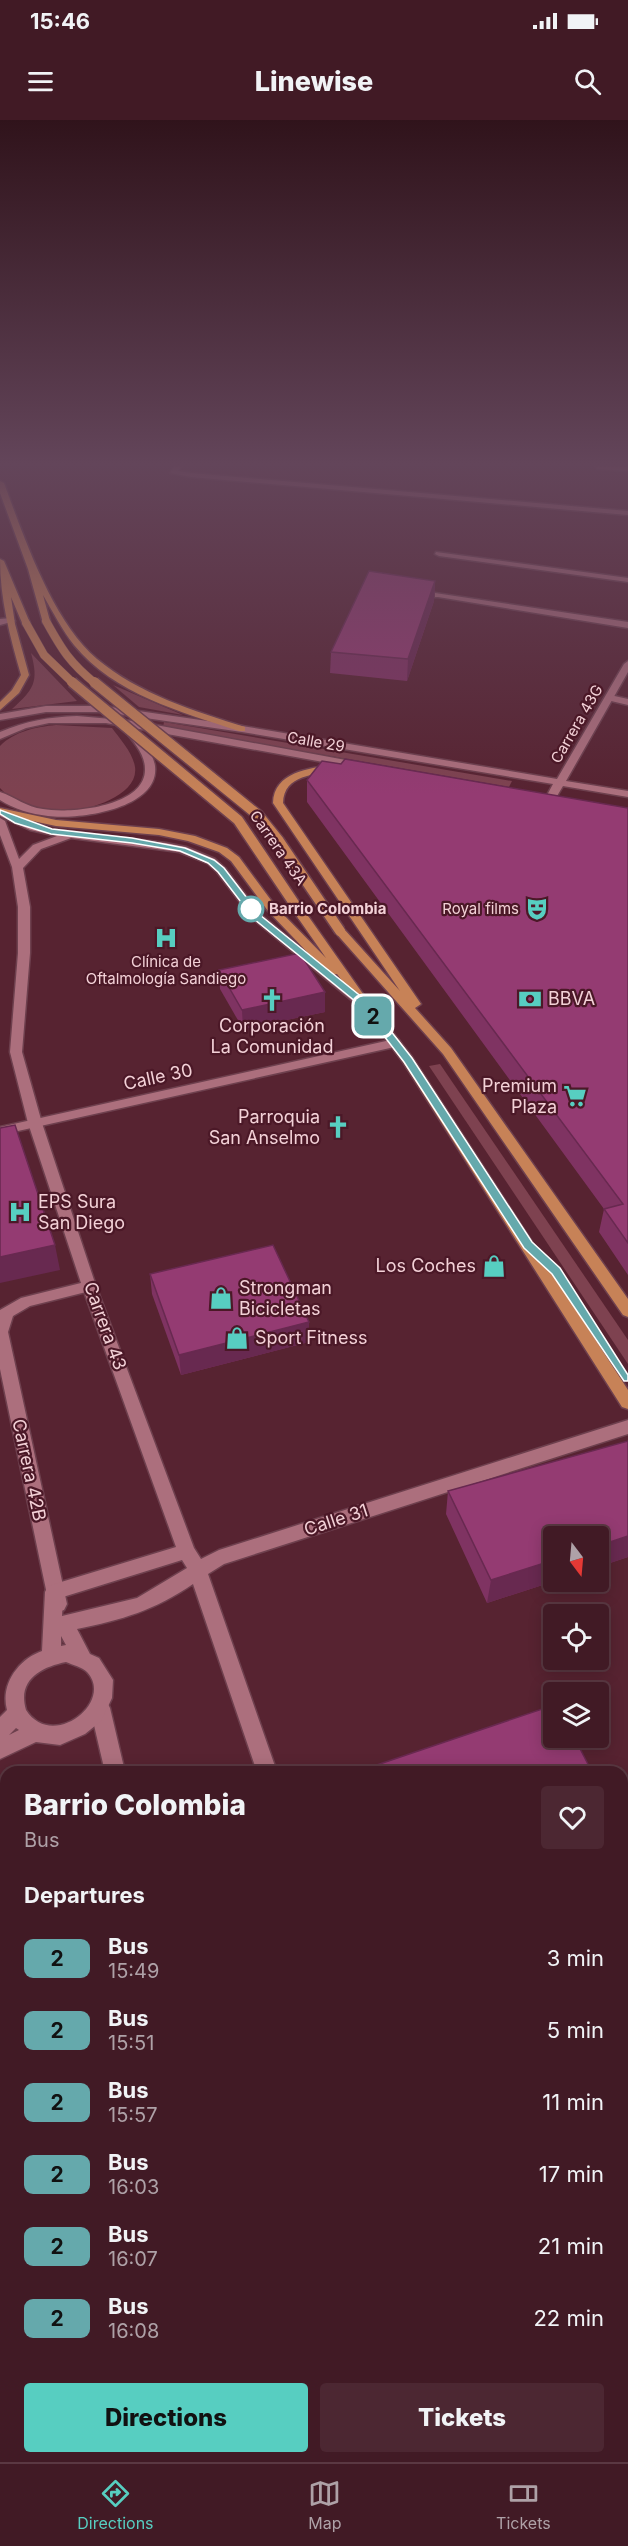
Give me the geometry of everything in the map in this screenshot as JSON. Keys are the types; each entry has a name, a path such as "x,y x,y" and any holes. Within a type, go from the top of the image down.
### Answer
{"main road":[{"path":"0,707 16,691 24,675 10,621 4,576"},
{"name":"Carrera 43A","path":"5,576 44,656 94,701 238,820 364,1004 395,1043 628,1403"},
{"name":"Carrera 43A","path":"34,576 46,621 63,652 74,666 258,815 340,931 447,1052 628,1311"},
{"path":"37,576 77,643 95,662 117,678 164,701 242,729"},
{"path":"378,768 335,768 305,773 290,779 280,788 277,796 278,803 447,1052"},
{"path":"0,812 56,823 168,833 191,838 223,850 246,872 280,918 364,1004"}],"street":[{"path":"601,576 628,580"},
{"path":"438,595 628,626"},
{"path":"0,622 10,621"},
{"name":"Carrera 43G","path":"550,799 628,664"},
{"path":"610,698 628,702"},
{"name":"Calle 29","path":"0,717 31,711 83,707 242,729 628,794"},
{"name":"Calle 29","path":"0,736 38,722 105,721 378,768"},
{"path":"0,795 25,808 69,814 110,807 128,799 147,783 150,772 149,760 131,731"},
{"path":"0,812 34,828 71,835 166,846 182,849 211,861 221,870 257,917 364,1004"},
{"name":"Carrera 43","path":"0,821 17,867 24,907 24,953 16,1052 35,1123 89,1286 186,1551 197,1569 265,1766"},
{"path":"17,867 37,847 71,835"},
{"name":"Calle 30","path":"0,1131 395,1043"},
{"name":"Carrera 42B","path":"51,1656 58,1626 54,1592 0,1332 6,1313 26,1302 89,1286"},
{"name":"Calle 31","path":"58,1626 141,1605 168,1591 197,1569 228,1555 628,1427"},
{"path":"54,1592 186,1551"},
{"path":"58,1626 82,1657"},
{"path":"67,1653 82,1657 95,1665 103,1678 105,1693 100,1708 88,1723 72,1732 53,1736 35,1732 24,1724 17,1713 14,1701 21,1678 28,1668 51,1656 67,1653"},
{"path":"100,1708 114,1766"},
{"path":"0,1731 17,1713"},
{"path":"0,1750 35,1732"}],"shaded area":[{"path":"31,653 77,701 12,709 33,684 34,671"},
{"path":"113,685 183,715 139,707"},
{"path":"164,722 512,781 509,787 163,727"},
{"path":"56,725 112,728 126,746 134,762 134,777 129,786 100,804 68,811 32,806 7,794 0,788 0,746 26,731"},
{"path":"440,1064 628,1340 628,1364 429,1066"}],"building":[{"path":"367,576 404,576 435,581 408,659 331,652"},
{"name":"Premium Plaza","path":"345,759 628,808 628,1243 604,1209 623,1204 307,780 322,761 341,764"},
{"path":"300,953 325,992 242,1010 219,970"},
{"name":"EPS Sura San Diego","path":"15,1125 55,1245 0,1257 0,1128"},
{"path":"273,1245 309,1322 179,1355 150,1274"},
{"path":"628,1441 628,1536 609,1542 609,1526 543,1526 543,1563 491,1580 448,1491"},
{"path":"543,1709 543,1748 580,1748 589,1766 374,1766"}],"bus line":[{"name":"2","path":"0,812 34,828 51,832 132,840 182,849 211,861 221,870 257,917 364,1004 408,1060 528,1245 556,1271 628,1378"}],"place":[{"name":"Barrio Colombia","path":"251,909"},
{"name":"Royal films","path":"537,909"},
{"name":"Clínica de Oftalmología Sandiego","path":"166,938"},
{"name":"BBVA","path":"530,999"},
{"name":"Corporación La Comunidad","path":"272,1000"},
{"name":"Premium Plaza","path":"575,1096"},
{"name":"Parroquia San Anselmo","path":"338,1127"},
{"name":"EPS Sura San Diego","path":"20,1212"},
{"name":"Los Coches","path":"494,1266"},
{"name":"Strongman Bicicletas","path":"221,1298"},
{"name":"Sport Fitness","path":"237,1338"}]}
